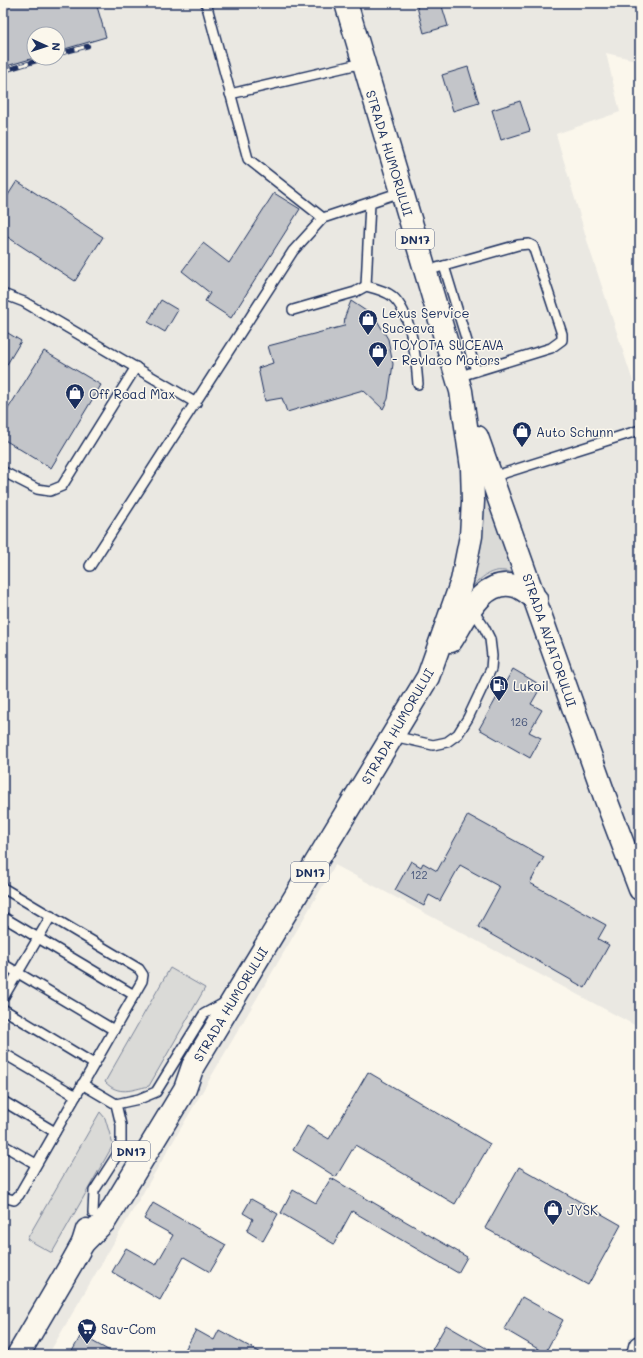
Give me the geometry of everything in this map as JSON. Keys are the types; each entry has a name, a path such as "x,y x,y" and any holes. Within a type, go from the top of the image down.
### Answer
{"main road":[{"name":"STRADA HUMORULUI","path":"18,1355 83,1243 93,1213 170,1087 192,1066 428,677 462,581 471,536 473,501 465,380 434,269 401,192 346,3"},
{"name":"STRADA AVIATORULUI","path":"465,380 492,477 536,599 604,797 640,889"},
{"path":"428,677 483,594 497,585 515,586 536,599"},
{"name":"STRADA HUMORULUI","path":"83,1243 105,1221 185,1089 192,1066"},
{"path":"638,1355 640,1347"}],"lane":[{"path":"206,3 248,159 323,218"},
{"path":"230,94 363,63"},
{"path":"90,566 293,251 323,218 401,192"},
{"path":"366,286 370,203"},
{"path":"434,269 518,245 529,244 533,246 562,334 562,340 551,348 465,380"},
{"path":"293,310 355,292 366,286 380,290 392,296 406,318 415,350 418,384"},
{"path":"3,294 24,302 196,403"},
{"path":"4,472 37,488 50,491 62,486 136,367"},
{"path":"492,477 640,430"},
{"path":"392,736 433,745 447,742 458,734 468,718 491,669 490,639 472,609"},
{"path":"3,888 139,969 143,975 142,981 19,1195 14,1200 3,1197"},
{"path":"3,998 51,916"},
{"path":"3,917 134,995"},
{"path":"3,964 114,1030"},
{"path":"82,1084 116,1104 139,1099 156,1092 204,1014 234,998"},
{"path":"3,1009 94,1064"},
{"path":"3,1053 76,1096"},
{"path":"3,1101 55,1132"},
{"path":"93,1213 94,1191 117,1156 121,1144 121,1125 116,1104"},
{"path":"3,1145 36,1164"}],"shaded area":[{"path":"3,3 640,3 640,61 606,53 620,112 556,134 589,247 640,403 640,1028 335,865 48,1355 3,1355"},
{"path":"479,473 523,577 505,571 492,572 480,580 467,593"},
{"path":"170,968 205,988 149,1086 126,1091 115,1089 105,1082"},
{"path":"100,1112 105,1118 113,1145 52,1253 27,1239"}],"building":[{"path":"3,3 96,3 106,37 66,49 66,26 26,26 26,60 3,67"},
{"path":"416,3 441,3 448,26 424,33"},
{"path":"468,67 479,103 453,111 442,75"},
{"path":"520,101 530,131 501,140 492,110"},
{"path":"17,181 103,237 75,281 3,234 3,203"},
{"path":"274,193 300,209 231,318 205,301 210,293 182,271 203,243 229,263"},
{"path":"161,300 178,310 165,332 148,322"},
{"path":"351,301 375,317 388,339 393,364 388,399 383,409 363,390 287,412 282,398 265,401 258,368 273,363 268,346 344,326 345,316"},
{"path":"3,330 21,341 3,371"},
{"path":"44,351 101,385 51,468 3,439 3,417"},
{"path":"513,669 537,683 538,692 531,704 542,710 529,732 541,738 530,758 479,729"},
{"path":"468,815 544,857 530,883 606,925 598,939 609,945 585,988 478,927 500,887 460,865 440,901 429,895 424,906 395,890 411,861 421,867 423,863 437,871"},
{"path":"368,1072 490,1144 455,1204 355,1145 336,1177 293,1150 307,1126 329,1139"},
{"name":"JYSK","path":"519,1167 621,1225 588,1285 485,1228"},
{"path":"331,1178 467,1257 458,1273 352,1211 334,1244 281,1213 293,1190 316,1203"},
{"path":"251,1199 278,1214 263,1241 247,1231 253,1219 243,1213"},
{"path":"153,1203 226,1245 210,1272 184,1257 160,1300 112,1272 126,1248 156,1265 173,1235 144,1219"},
{"path":"522,1297 563,1320 545,1353 504,1329"},
{"path":"446,1325 498,1355 429,1355"},
{"path":"196,1330 214,1340 219,1330 265,1355 182,1355"},
{"name":"Sav-Com","path":"81,1335 117,1355 70,1355"}],"railway":[{"path":"66,52 88,46"},
{"path":"3,71 26,64"}],"place":[{"name":"Lexus Service Suceava","path":"368,336"},
{"name":"TOYOTA SUCEAVA - Revlaco Motors","path":"378,368"},
{"name":"Off Road Max","path":"75,410"},
{"name":"Auto Schunn","path":"522,448"},
{"name":"Lukoil","path":"499,702"},
{"name":"JYSK","path":"553,1226"},
{"name":"Sav-Com","path":"87,1345"}]}
